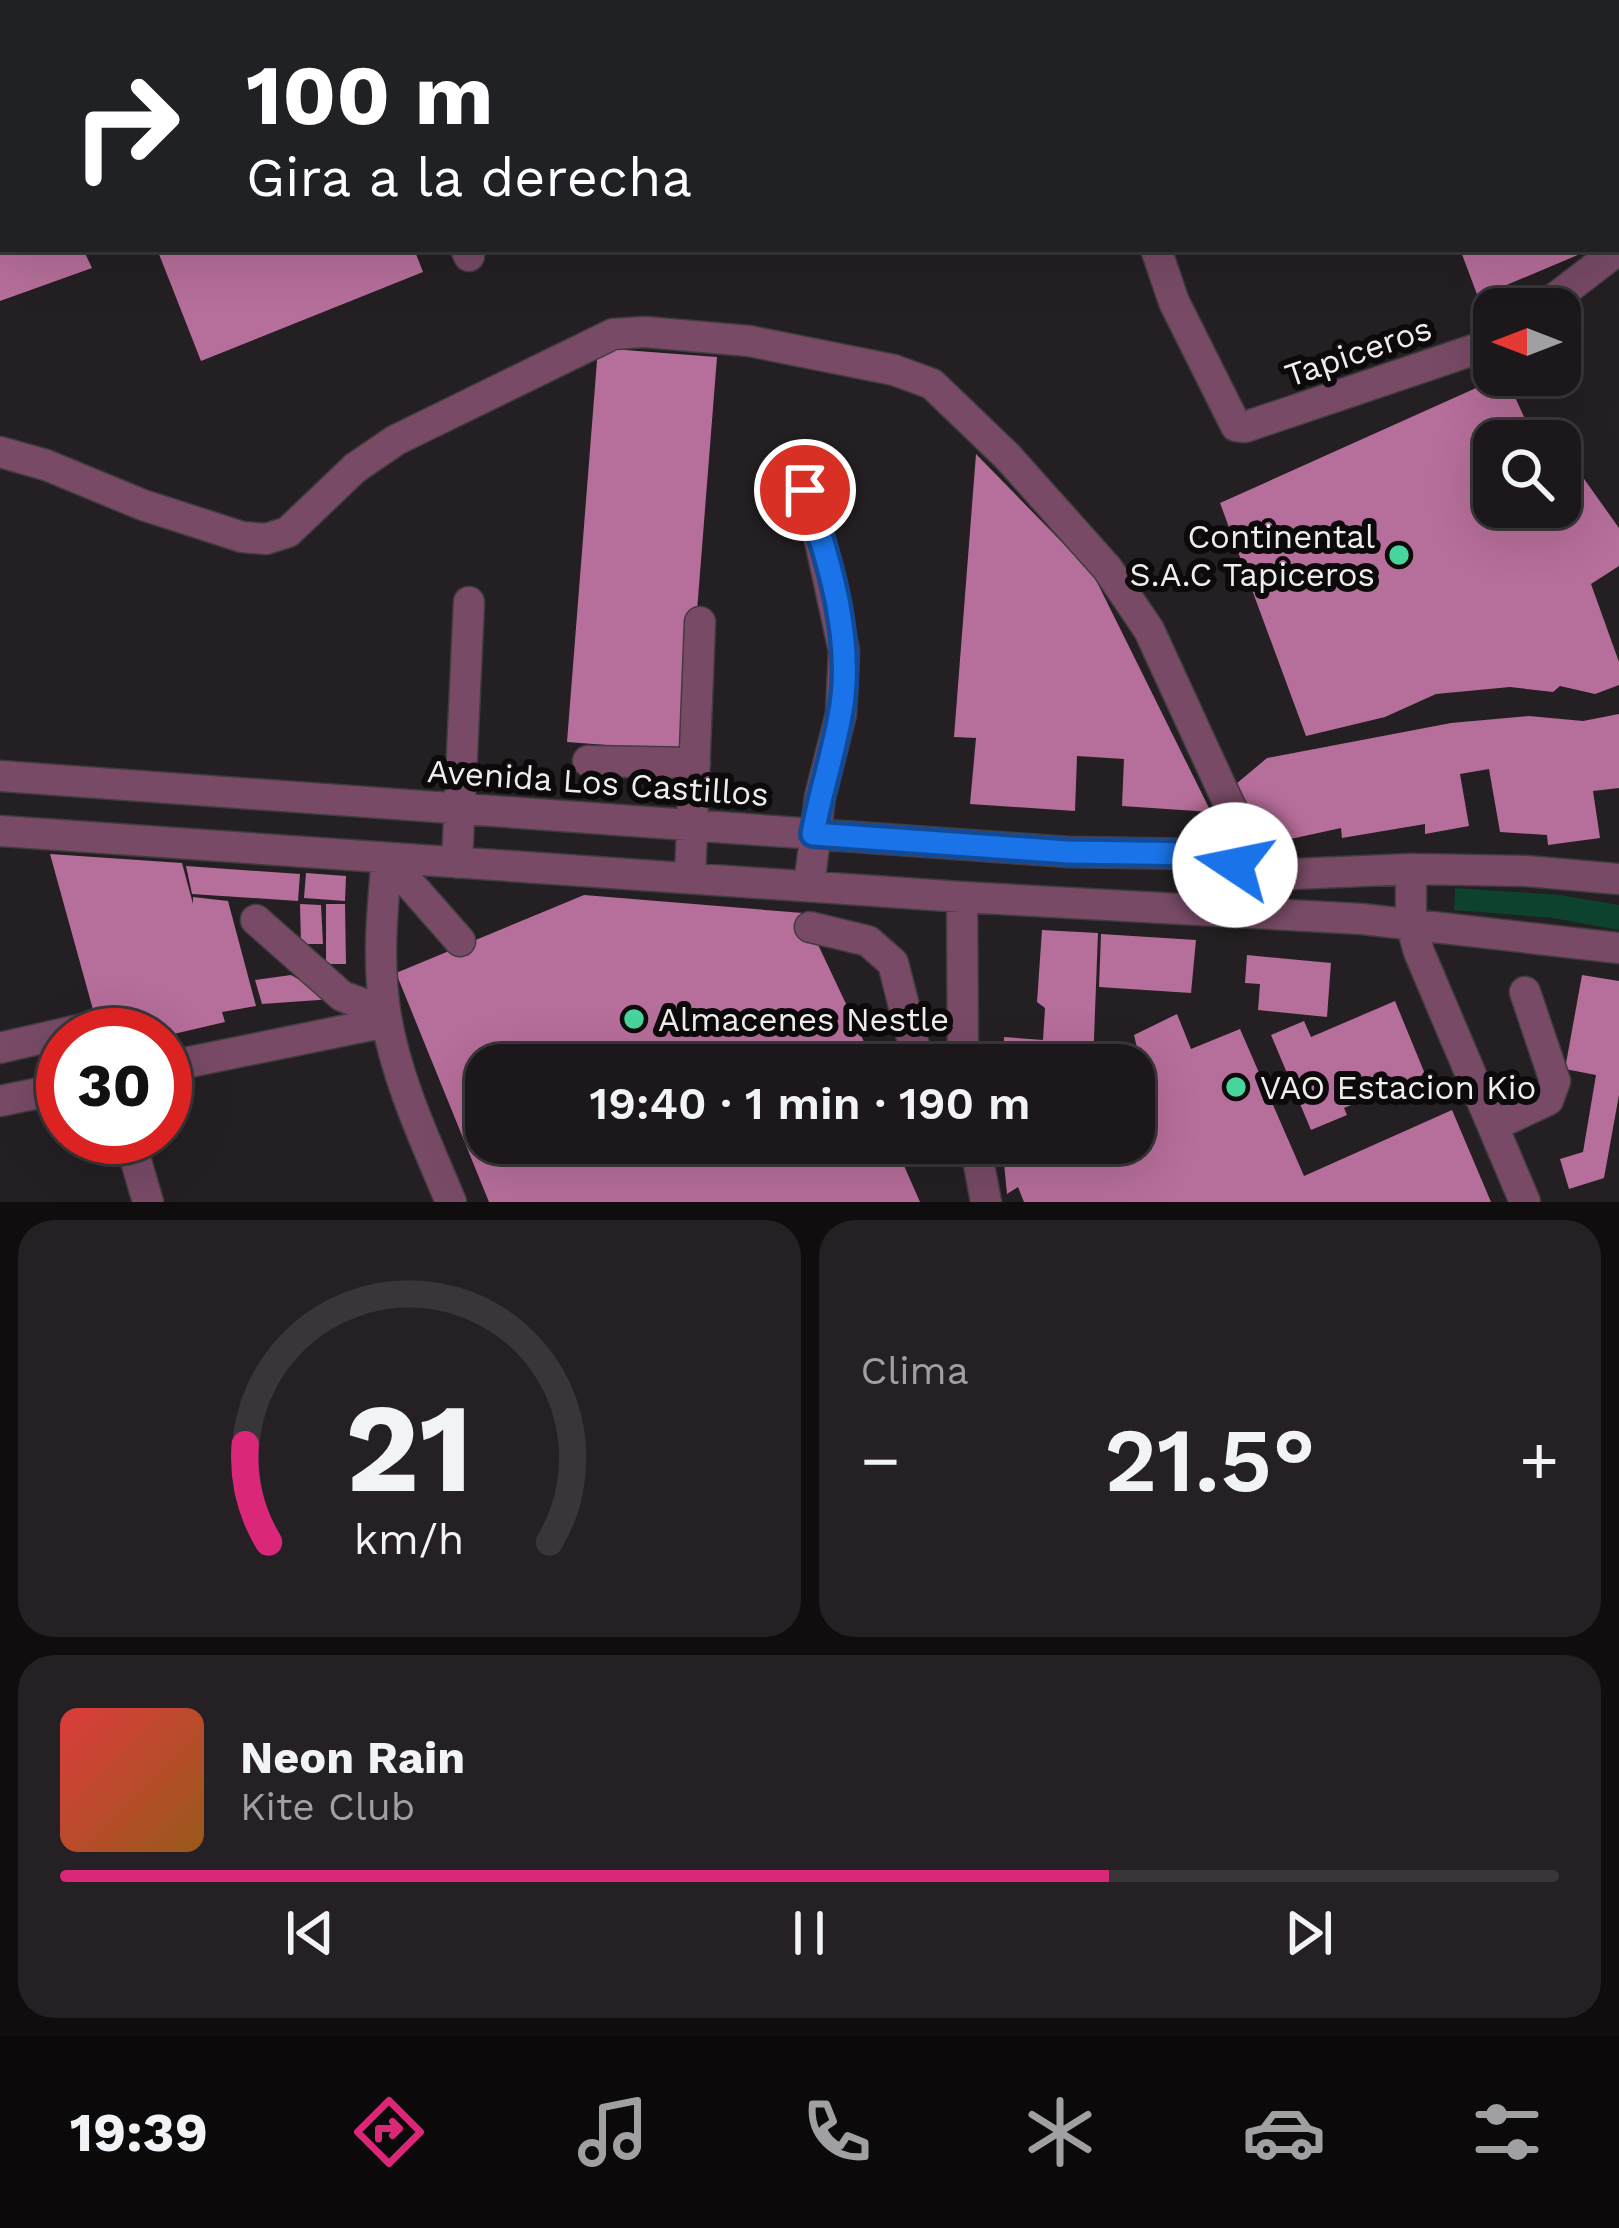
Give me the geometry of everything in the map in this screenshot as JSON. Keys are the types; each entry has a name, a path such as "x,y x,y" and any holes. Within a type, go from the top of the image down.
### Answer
{"street":[{"name":"Tapiceros","path":"1157,252 1174,302 1236,426 1245,428 1473,350"},
{"path":"1568,288 1615,252"},
{"path":"0,452 46,465 143,505 242,537 266,539 288,532 355,468 396,440 613,334 646,332 749,341 895,370 932,384 970,418 1107,568 1148,629 1229,804 1269,875"},
{"path":"795,461 815,518 844,651 841,714 813,834 809,886"},
{"path":"457,862 469,602"},
{"path":"690,878 700,622"},
{"path":"588,761 694,763"},
{"name":"Avenida Los Castillos","path":"0,776 1068,852 1202,854 1269,875 1411,869 1619,879"},
{"path":"330,799 331,854"},
{"path":"0,830 1411,923 1619,948"},
{"path":"1067,903 1068,852"},
{"path":"387,858 460,941"},
{"path":"387,858 381,965 385,1012 418,1126 452,1202"},
{"path":"1411,869 1411,923 1525,1202"},
{"path":"962,897 962,1044"},
{"path":"256,920 342,996 385,1012"},
{"path":"810,927 868,941 893,963 914,1044"},
{"path":"1493,1126 1554,1093 1556,1081 1526,992"},
{"path":"192,1060 385,1012"},
{"path":"0,1048 36,1040"},
{"path":"0,1101 36,1094"},
{"path":"137,1164 148,1202"},
{"path":"979,1164 986,1202"}],"green space":[{"path":"1455,888 1560,895 1619,905 1619,930 1553,918 1454,910"}],"building":[{"path":"0,252 84,252 92,268 0,301"},
{"path":"158,252 415,252 423,272 201,361"},
{"path":"1461,252 1585,252 1499,288 1475,288"},
{"path":"598,348 717,357 686,751 567,742"},
{"path":"1473,389 1473,396 1515,396 1525,420 1473,420 1473,528 1581,528 1581,475 1619,528 1619,566 1591,584 1619,662 1619,685 1595,694 1560,686 1553,692 1510,687 1436,694 1385,717 1306,736 1220,503"},
{"path":"976,454 1093,574 1211,812 1122,806 1124,759 1077,756 1075,811 970,804 976,738 954,737"},
{"path":"1619,714 1619,788 1593,791 1600,838 1548,845 1547,835 1500,832 1489,769 1460,774 1469,826 1425,834 1425,824 1342,838 1341,828 1268,844 1236,784 1267,758 1451,723 1529,716 1583,721"},
{"path":"50,854 182,863 193,904 193,897 228,901 256,1006 222,1012 225,1022 192,1030 192,1008 93,1008"},
{"path":"186,866 300,874 298,901 192,894"},
{"path":"306,873 346,876 345,901 304,898"},
{"name":"Almacenes Nestle","path":"584,895 803,913 865,1044 465,1044 465,1143 396,973"},
{"path":"300,904 321,905 323,944 301,944"},
{"path":"326,904 345,904 346,964 326,964"},
{"path":"1042,930 1098,933 1094,1044 1004,1044 1004,1037 1043,1040 1045,1008 1037,1002"},
{"path":"1101,934 1196,940 1191,993 1099,987"},
{"path":"1247,955 1331,963 1327,1017 1258,1010 1260,984 1245,983"},
{"path":"291,975 333,999 262,1004 255,980"},
{"path":"1582,975 1619,981 1619,1095 1604,1178 1569,1189 1560,1159 1583,1152 1596,1075 1565,1069"},
{"path":"1395,1001 1425,1074 1344,1108 1347,1115 1311,1130 1271,1035 1304,1021 1311,1037"},
{"path":"1177,1014 1191,1049 1240,1029 1304,1176 1452,1110 1491,1202 1024,1202 1018,1187 1007,1194 1004,1164 1155,1164 1155,1044 1136,1044 1134,1035"},
{"name":"Almacenes Nestle","path":"474,1164 903,1164 920,1202 489,1202"}],"place":[{"name":"Continental S.A.C Tapiceros","path":"1399,555"},
{"name":"Almacenes Nestle","path":"634,1019"},
{"name":"VAO Estacion Kio","path":"1236,1087"}],"route":[{"path":"805,490 833,590 844,651 841,714 813,834 1068,852 1202,854 1235,865"}]}
